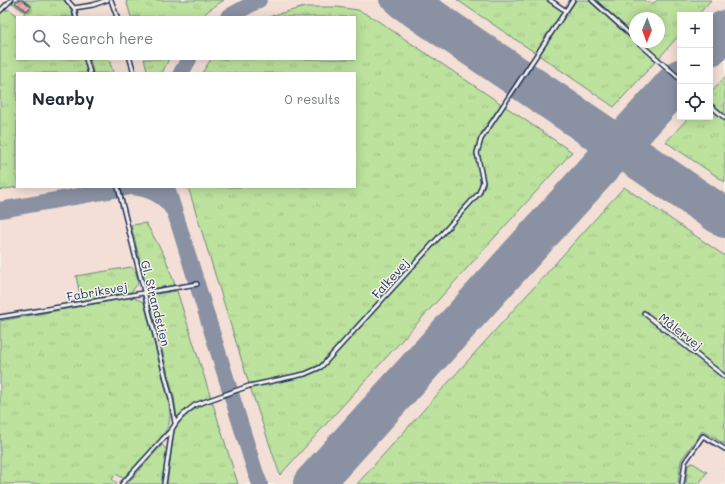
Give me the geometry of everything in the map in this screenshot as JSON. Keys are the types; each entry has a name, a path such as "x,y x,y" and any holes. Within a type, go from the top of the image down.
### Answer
{"lane":[{"path":"0,11 11,0"},
{"path":"67,0 74,8 76,16"},
{"path":"74,8 93,5 107,0"},
{"path":"111,0 117,16"},
{"path":"550,0 566,11"},
{"name":"Falkevej","path":"164,484 172,429 175,423 195,405 249,386 305,374 318,369 328,360 479,193 483,182 477,153 480,139 574,0"},
{"path":"592,0 629,34"},
{"path":"645,48 677,76"},
{"path":"86,60 90,72"},
{"path":"130,60 134,72"},
{"path":"713,108 725,118"},
{"name":"Gl. Strandstien","path":"118,188 171,399 175,423"},
{"name":"Fabriksvej","path":"0,317 197,284"},
{"name":"Målervej","path":"644,313 725,377"},
{"path":"122,484 172,429"},
{"path":"682,484 685,462 703,436 725,449"}],"shaded area":[{"path":"0,0 725,0 725,484 0,484"}],"green space":[{"path":"14,0 64,0 71,9 73,16 23,16 25,12 12,3"},
{"path":"126,0 224,0 203,16 131,16"},
{"path":"457,0 547,0 561,10 562,15 537,52 534,52"},
{"path":"576,0 589,0 629,36 629,48 642,48 656,61 614,107 539,54"},
{"path":"596,0 643,0 654,3 657,0 711,0 701,12 677,12 677,37 659,58 648,48 665,48 665,12 629,12 629,30"},
{"path":"305,7 337,7 358,10 372,17 500,103 500,106 484,129 475,149 480,177 478,192 325,361 308,371 299,374 249,384 188,188 356,188 356,72 203,72 210,60 356,60 356,16 272,16"},
{"path":"5,10 10,10 18,16 16,16 16,60 84,60 87,72 16,72 16,187 0,190 0,14"},
{"path":"90,60 109,60 113,72 93,72"},
{"path":"144,60 168,60 162,72 148,72"},
{"path":"725,77 725,115 713,105 713,91"},
{"path":"506,107 572,152 280,475 250,387 296,378 322,368 482,193 484,186 484,175 479,157 480,145 488,128 503,108"},
{"path":"713,110 725,120 725,182 666,142 686,120 713,120"},
{"path":"624,187 725,256 725,444 702,431 681,460 678,484 357,484"},
{"path":"146,223 165,257 175,285 147,290 131,225"},
{"path":"131,267 136,272 138,284 131,292 81,301 76,276"},
{"path":"177,291 211,398 194,403 177,418 174,397 148,295"},
{"path":"132,297 144,302 168,398 170,420 162,437 123,478 116,474 112,479 118,484 0,484 0,321"},
{"path":"212,401 238,484 167,484 174,431 181,420 186,416 195,409"},
{"path":"162,445 167,452 162,484 127,484"},
{"path":"693,463 707,472 699,484 686,484 688,465"}],"building":[{"path":"17,0 22,0 31,6 27,11 15,3"}],"taxiway":[{"path":"230,16 259,0"},
{"path":"387,0 433,20"},
{"path":"182,72 188,60"},
{"path":"0,210 124,188"},
{"path":"139,188 151,191 161,197 173,210"},
{"path":"167,188 260,484"},
{"path":"321,484 336,459"}],"runway":[{"path":"404,0 725,218"},
{"path":"713,43 725,30"},
{"path":"313,484 677,82"}]}
